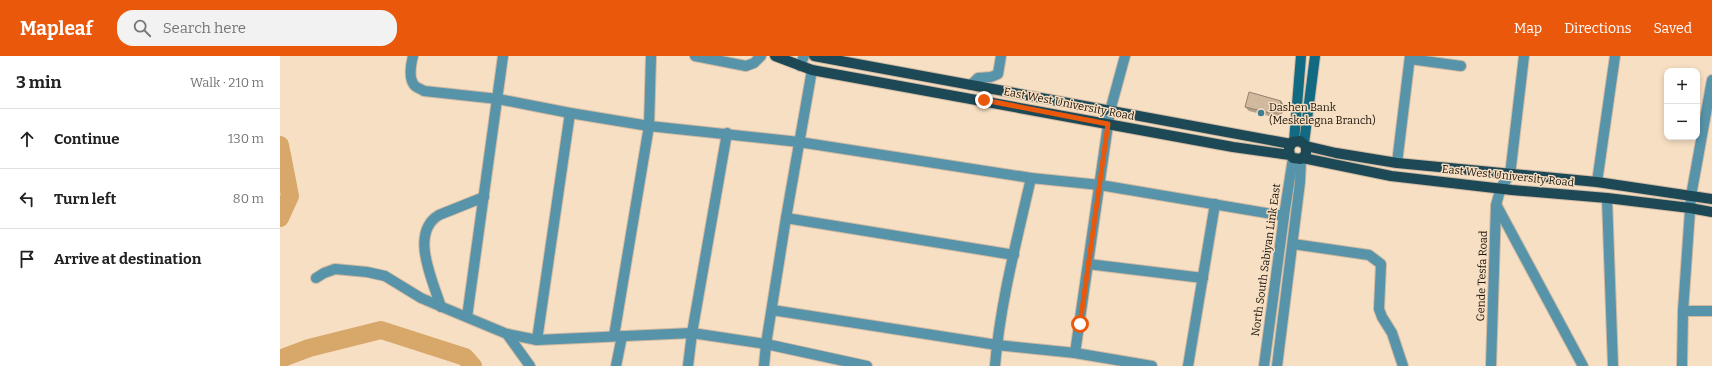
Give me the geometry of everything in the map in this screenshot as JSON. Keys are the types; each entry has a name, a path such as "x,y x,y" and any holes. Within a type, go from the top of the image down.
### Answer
{"main road":[{"name":"East West University Road","path":"775,56 812,70 1233,147 1297,157 1391,176 1607,198 1712,212"},
{"name":"East West University Road","path":"814,56 1110,111 1305,144 1336,153 1397,163 1510,175 1597,182 1712,199"},
{"path":"1301,56 1292,143 1289,149 1297,157 1306,152 1305,144 1315,56"}],"street":[{"path":"413,56 410,67 412,81 414,86 424,91 498,98 570,113 650,126 727,133 799,142 1031,178 1100,185 1284,216"},
{"path":"467,317 503,56"},
{"path":"616,366 618,336 650,126 651,56"},
{"path":"695,56 746,66 754,63 762,56"},
{"path":"800,66 804,56"},
{"path":"971,85 978,78 991,77 998,74 1001,56"},
{"path":"1075,353 1110,111 1125,56"},
{"path":"1500,187 1510,175 1524,56"},
{"path":"1597,182 1615,56"},
{"path":"1397,163 1410,57 1461,66"},
{"path":"764,366 766,344 786,218 812,70"},
{"path":"1682,366 1683,311 1691,196 1712,80"},
{"path":"537,340 570,113"},
{"path":"688,366 692,333 727,133"},
{"name":"North South Sabiyan Link East","path":"1264,366 1284,216 1297,157"},
{"name":"North South Sabiyan Link East","path":"1277,366 1300,182 1297,157"},
{"path":"995,366 997,345 1014,255 1031,178"},
{"name":"Gende Tesfa Road","path":"1491,366 1496,205 1500,187"},
{"path":"441,307 424,251 427,227 432,219 438,215 484,197"},
{"path":"1607,198 1613,366"},
{"path":"1188,366 1215,204"},
{"path":"1496,205 1583,366"},
{"path":"786,218 1014,255"},
{"path":"1293,244 1368,255 1381,264 1379,309 1392,333 1403,366"},
{"path":"1088,264 1203,278"},
{"path":"316,278 324,272 335,269 367,272 385,276 421,298 441,307 507,334 537,340 692,333 766,344 867,366"},
{"path":"772,310 997,345 1075,353 1152,366"},
{"path":"1683,311 1712,311"},
{"path":"507,334 530,366"}],"building":[{"path":"1249,92 1281,101 1279,109 1270,113 1245,107"}],"waterway":[{"path":"280,145 290,196 280,218"},
{"path":"280,359 309,348 381,330 465,357 473,366"}],"place":[{"name":"Dashen Bank (Meskelegna Branch)","path":"1261,113"}],"route":[{"path":"984,100 1108,124 1080,324"}]}
